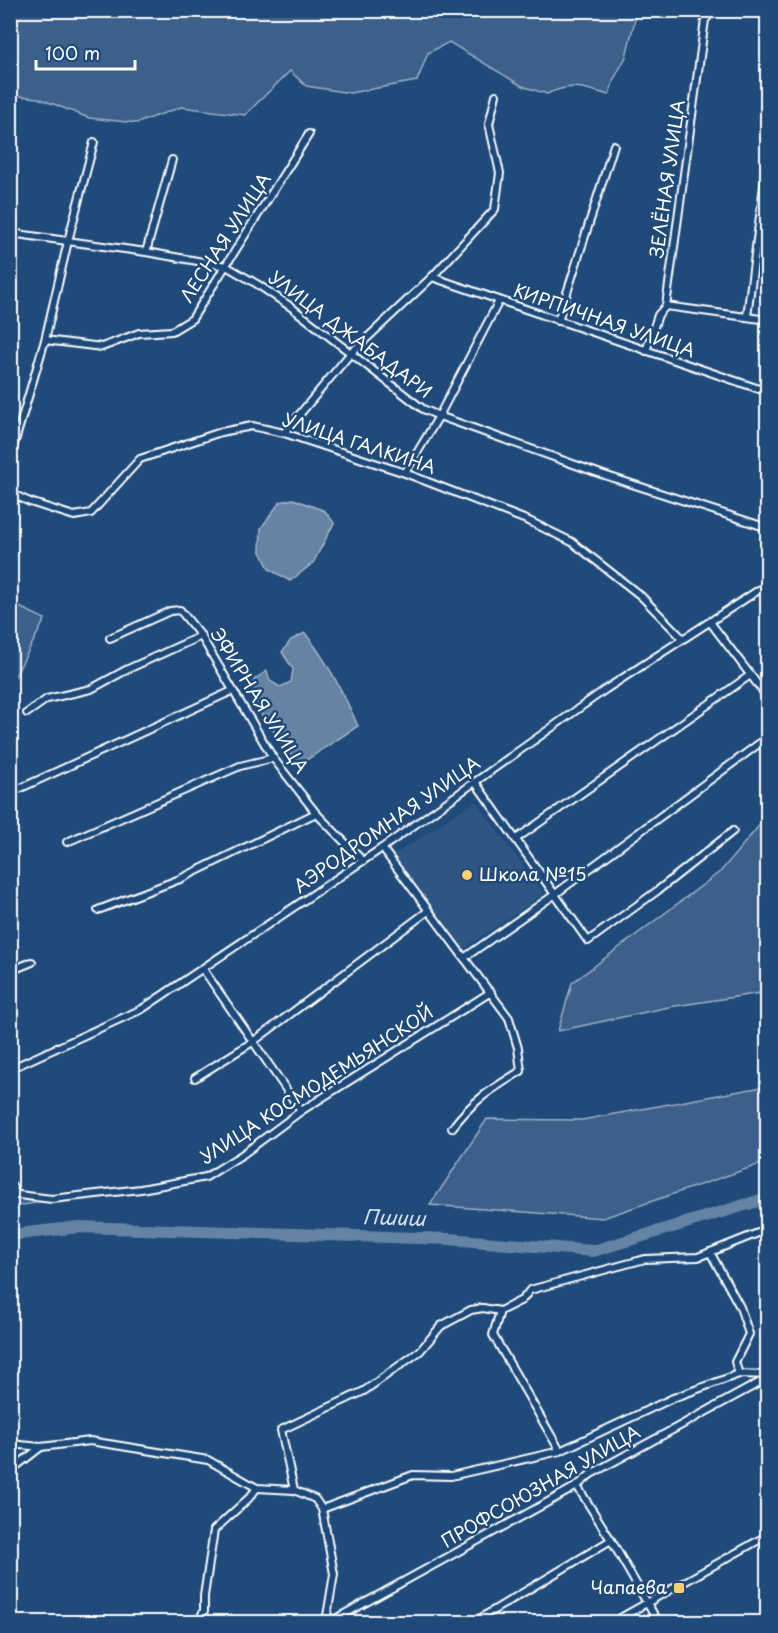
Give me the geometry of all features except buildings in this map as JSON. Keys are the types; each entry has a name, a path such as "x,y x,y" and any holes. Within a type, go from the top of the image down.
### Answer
{"street":[{"name":"ЗЕЛЁНАЯ УЛИЦА","path":"646,351 658,315 666,306 705,20 714,10"},
{"path":"284,433 350,354 432,277 495,209 500,173 489,124 496,95"},
{"name":"ЛЕСНАЯ УЛИЦА","path":"45,340 102,347 139,333 172,331 192,319 309,134"},
{"path":"10,458 45,340 94,142"},
{"path":"558,321 614,145"},
{"path":"747,316 768,155"},
{"path":"146,252 172,160"},
{"name":"УЛИЦА ДЖАБАДАРИ","path":"10,233 226,266 257,284 326,332 350,354 423,409 601,474 768,528"},
{"name":"КИРПИЧНАЯ УЛИЦА","path":"432,277 768,392"},
{"path":"405,473 439,416 499,301"},
{"path":"666,306 768,320"},
{"name":"УЛИЦА ГАЛКИНА","path":"10,493 74,516 91,513 140,459 221,432 252,426 284,433 405,473 530,521 572,542 641,596 683,639"},
{"name":"АЭРОДРОМНАЯ УЛИЦА","path":"11,1066 142,1009 382,848 606,689 768,584"},
{"name":"ЭФИРНАЯ УЛИЦА","path":"110,638 170,611 180,610 201,636 273,758 316,813 363,861"},
{"path":"710,622 768,698"},
{"path":"27,714 47,699 91,689 128,669 201,636"},
{"path":"516,839 749,676"},
{"path":"10,794 232,691"},
{"path":"464,958 554,895 768,736"},
{"path":"67,842 240,766 273,758"},
{"path":"475,783 588,941 657,891 733,831"},
{"path":"98,910 180,879 316,813"},
{"path":"382,848 509,1018 518,1048 521,1071 487,1092 467,1108 452,1128"},
{"path":"195,1078 254,1041 428,911"},
{"path":"10,971 32,962"},
{"path":"203,969 301,1111"},
{"name":"УЛИЦА КОСМОДЕМЬЯНСКОЙ","path":"13,1194 52,1198 141,1189 206,1177 243,1154 301,1111 490,992"},
{"path":"10,1183 13,1194"},
{"path":"294,1490 281,1430 364,1391 420,1351 441,1326 471,1310 483,1308 500,1311 522,1300 530,1290 645,1259 698,1257 768,1229"},
{"path":"710,1252 740,1307 749,1334 735,1362 739,1374"},
{"path":"500,1311 493,1335 560,1451"},
{"name":"ПРОФСОЮЗНАЯ УЛИЦА","path":"322,1509 413,1475 451,1476 560,1451 673,1398 739,1374 768,1377"},
{"name":"ПРОФСОЮЗНАЯ УЛИЦА","path":"328,1623 577,1486 591,1474 768,1377"},
{"path":"10,1444 41,1447 90,1441 208,1460 257,1488 294,1490 315,1499 322,1509 334,1574 328,1623"},
{"path":"10,1471 41,1447"},
{"path":"577,1486 612,1540 658,1623"},
{"path":"194,1623 199,1620 204,1611 204,1596 214,1530 257,1488"},
{"path":"613,1623 768,1534"},
{"path":"474,1623 612,1540"}],"shaded area":[{"path":"10,11 637,11 626,57 614,79 609,95 585,88 570,87 547,94 522,86 449,42 428,53 417,81 350,93 306,86 290,71 245,115 181,107 137,123 89,118 38,98 11,95"},
{"path":"293,499 325,511 334,523 313,563 290,581 269,569 260,549 261,528 280,502"},
{"path":"11,603 45,619 11,684"},
{"path":"305,633 335,678 358,726 299,765 254,705 251,687 255,679 267,671 270,681 280,687 291,682 293,669 282,652 291,640"},
{"name":"Школа №15","path":"475,801 543,892 542,896 460,951 391,857"},
{"path":"767,816 767,992 669,1007 558,1031 572,983 721,871"},
{"path":"767,1084 767,1162 603,1218 430,1205 487,1119 582,1120 762,1087"},
{"path":"18,1196 36,1203 11,1207 10,1197"}],"waterway":[{"name":"Пшиш","path":"10,1235 79,1227 449,1239 593,1251 768,1198"}],"place":[{"name":"Школа №15","path":"467,875"},
{"name":"Чапаева","path":"679,1588"}]}
